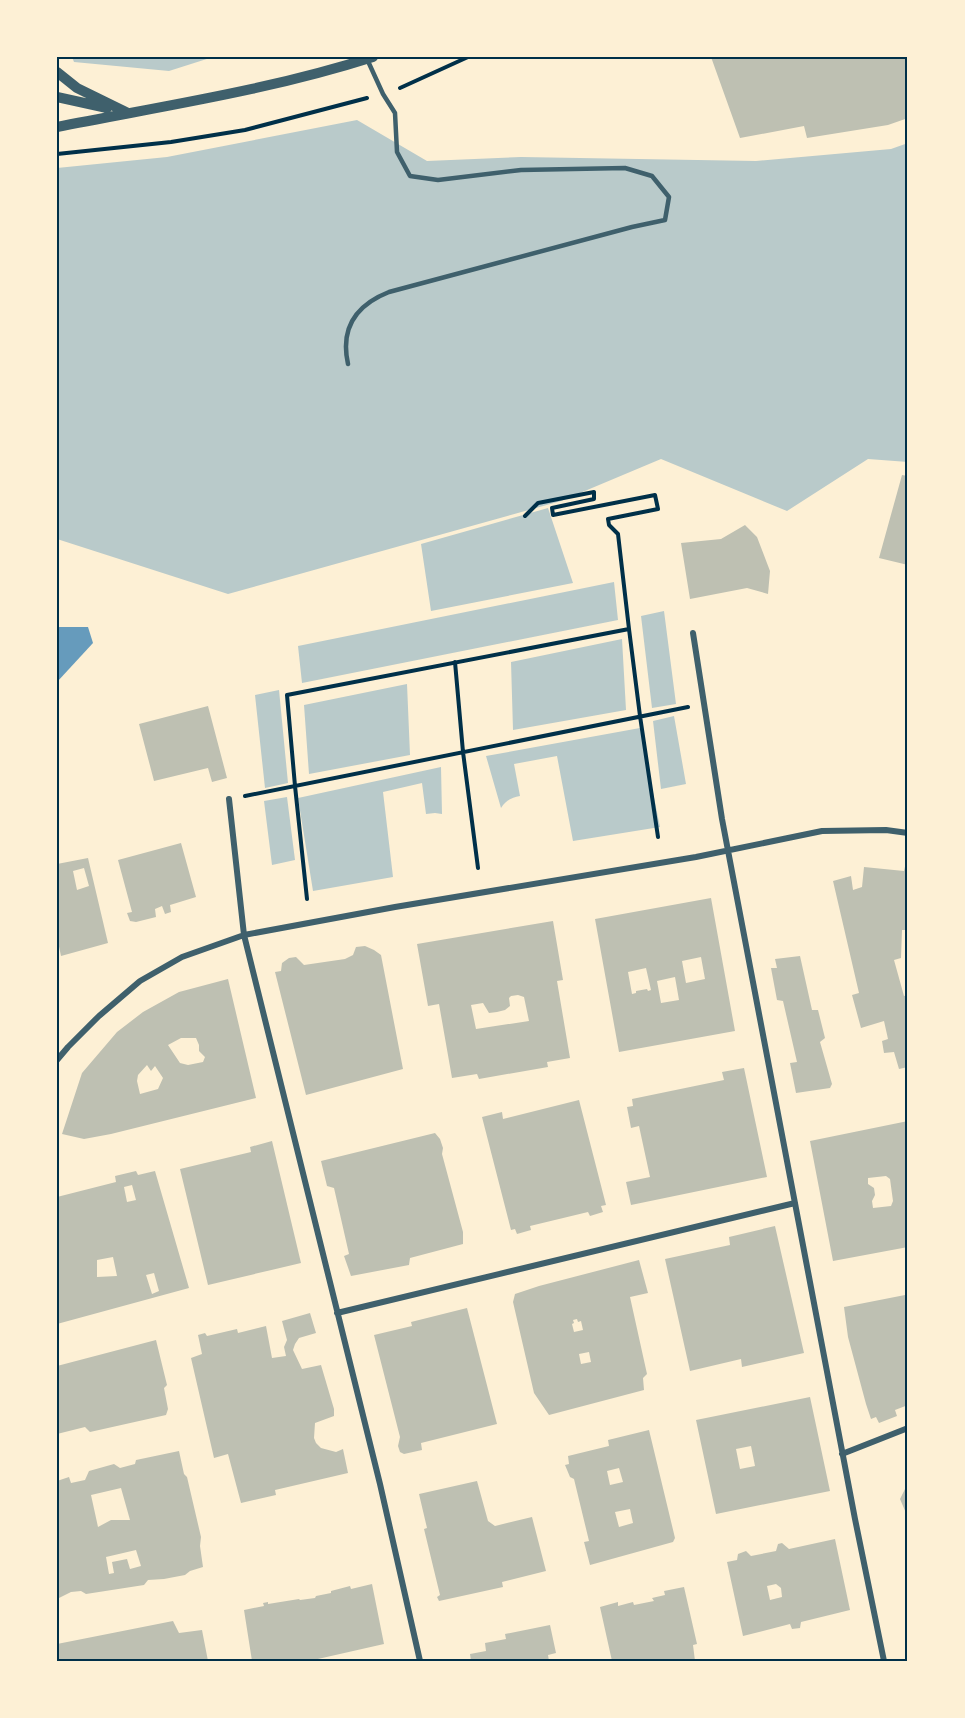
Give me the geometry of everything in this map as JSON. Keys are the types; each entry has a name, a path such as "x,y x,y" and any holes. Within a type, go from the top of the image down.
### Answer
{"street":[{"path":"57,127 234,93 370,58"},
{"path":"57,72 85,92 128,113"},
{"path":"57,97 128,113"},
{"path":"693,633 722,819 842,1454 884,1661"},
{"path":"229,799 244,935 380,1485 420,1661"},
{"path":"57,1060 99,1016 140,981 182,957 244,935 729,850 822,831 886,830 908,833"},
{"path":"338,1313 795,1203"},
{"path":"842,1454 908,1428"}],"lane":[{"path":"348,364 346,341 354,318 358,310 376,297 620,230 665,220 669,197 652,176 625,168 521,170 438,180 410,176 396,152 395,113 383,94 370,58"}],"path":[{"path":"57,154 171,142 245,130 383,94 468,57"},
{"path":"525,516 538,503 594,492 594,499 552,508 553,515 656,495 658,509 608,519 609,525 618,534 640,716 658,837"},
{"path":"307,899 287,695 629,629"},
{"path":"455,662 463,752 478,868"},
{"path":"229,799 703,703"}],"shaded area":[{"path":"72,57 213,57 169,71 74,62"},
{"path":"357,120 427,161 521,157 756,161 891,149 908,143 908,462 868,459 787,511 661,459 561,501 228,594 57,539 57,168 167,157"},
{"path":"548,508 573,583 431,611 421,544"},
{"path":"614,582 618,620 302,683 298,646"},
{"path":"664,611 676,704 652,708 641,616"},
{"path":"622,639 626,710 513,730 511,662"},
{"path":"407,684 410,755 309,774 304,705"},
{"path":"279,690 288,783 265,788 255,695"},
{"path":"674,716 686,784 661,789 653,721"},
{"path":"640,728 660,827 573,841 557,756 514,764 520,796 509,800 501,808 486,756"},
{"path":"441,767 442,814 426,814 422,783 383,792 393,877 313,891 298,798"},
{"path":"287,797 295,860 272,865 264,801"}],"water":[{"path":"57,627 88,627 93,643 57,682"}],"building":[{"path":"711,57 908,57 908,118 888,125 807,138 804,126 740,138"},
{"path":"902,475 908,476 908,565 879,558"},
{"path":"745,525 757,537 770,571 768,594 747,588 690,599 681,543 721,539"},
{"path":"208,706 227,778 212,782 208,768 154,781 139,724"},
{"path":"181,843 196,897 170,905 171,912 165,914 162,906 155,909 156,917 136,922 130,921 127,913 132,912 118,860"},
{"path":"88,858 108,943 61,956 57,937 57,864","holes":["84,868 89,886 77,890 73,871"]},
{"path":"906,862 908,862 908,930 902,930 901,958 894,960 904,996 908,995 908,1067 899,1069 894,1052 884,1053 882,1041 888,1039 884,1021 861,1028 852,995 859,993 833,881 851,876 853,890 862,887 864,867 904,871"},
{"path":"711,898 735,1031 619,1052 595,919","holes":["701,957 705,979 686,983 682,961","646,968 651,990 636,991 632,994 628,972","675,977 679,1000 661,1003 657,981"]},
{"path":"553,921 563,980 557,981 570,1058 547,1062 548,1067 479,1079 477,1074 452,1078 439,1004 428,1006 417,944","holes":["511,996 524,997 529,1021 476,1029 471,1005 483,1003 489,1013 497,1012 510,1006"]},
{"path":"365,946 381,955 403,1069 306,1095 275,972 281,971 282,963 289,958 296,957 304,965 345,959 353,955 356,947"},
{"path":"800,956 812,1010 818,1010 825,1038 820,1042 832,1084 830,1088 796,1093 790,1063 797,1062 783,1001 777,1000 771,968 777,968 775,959"},
{"path":"228,979 256,1098 111,1134 84,1139 62,1134 82,1073 117,1032 143,1012 179,992","holes":["181,1038 196,1038 199,1051 205,1057 203,1062 188,1065 180,1063 168,1045","147,1065 151,1071 155,1066 163,1078 158,1089 140,1094 138,1075"]},
{"path":"744,1068 767,1177 631,1205 626,1182 650,1177 639,1126 631,1128 627,1107 633,1106 632,1099 724,1080 722,1072"},
{"path":"579,1100 606,1205 601,1206 603,1212 590,1216 588,1212 530,1226 531,1230 517,1234 515,1229 511,1230 482,1117 502,1112 503,1119"},
{"path":"908,1121 908,1247 833,1261 810,1141","holes":["886,1176 890,1179 893,1201 891,1206 873,1208 874,1188 868,1184 868,1178"]},
{"path":"435,1133 443,1148 442,1154 463,1232 463,1244 410,1258 409,1265 351,1276 344,1256 349,1254 334,1188 327,1186 321,1161"},
{"path":"272,1141 301,1263 208,1285 180,1169 251,1152 250,1147"},
{"path":"136,1171 138,1175 155,1171 189,1288 57,1324 57,1197 116,1182 115,1176","holes":["132,1185 136,1200 127,1202 124,1187","113,1257 117,1276 97,1277 97,1260","154,1273 159,1291 152,1294 146,1275"]},
{"path":"775,1226 804,1353 742,1367 741,1359 690,1371 665,1259 730,1245 729,1237"},
{"path":"639,1260 648,1293 630,1297 647,1374 643,1378 644,1390 549,1415 534,1393 513,1302 515,1294","holes":["577,1319 578,1322 581,1321 583,1330 574,1332 572,1324 573,1320","589,1352 591,1362 581,1364 579,1354"]},
{"path":"905,1295 908,1309 906,1349 908,1350 908,1405 895,1410 897,1416 879,1423 876,1417 871,1419 866,1404 848,1337 844,1307"},
{"path":"467,1308 497,1424 421,1443 422,1450 404,1454 400,1452 398,1446 400,1437 374,1335 412,1326 411,1322"},
{"path":"310,1313 316,1333 299,1338 293,1350 302,1369 321,1365 334,1416 315,1423 314,1438 321,1448 336,1452 343,1449 348,1473 275,1490 276,1495 241,1503 228,1454 214,1458 191,1358 202,1354 198,1335 205,1333 207,1336 237,1329 238,1333 266,1326 272,1358 286,1356 284,1347 287,1340 282,1321"},
{"path":"156,1340 167,1385 164,1388 168,1409 166,1415 90,1432 85,1427 57,1434 57,1366"},
{"path":"810,1397 830,1491 716,1514 696,1420","holes":["751,1446 755,1466 740,1469 736,1449"]},
{"path":"649,1430 675,1538 673,1542 590,1565 584,1542 589,1541 574,1479 570,1477 565,1465 569,1464 568,1456 609,1446 608,1440","holes":["619,1468 623,1482 610,1485 607,1471","630,1509 633,1523 619,1527 615,1512"]},
{"path":"179,1451 201,1537 203,1567 185,1575 148,1580 144,1585 86,1594 81,1591 71,1592 57,1599 57,1481 69,1477 71,1483 85,1480 89,1471 114,1464 120,1468 135,1464 136,1460","holes":["121,1488 130,1520 111,1520 98,1527 91,1495","136,1550 141,1566 130,1569 127,1559 112,1562 114,1573 109,1574 106,1557"]},
{"path":"477,1481 488,1521 495,1526 532,1517 546,1571 502,1582 503,1587 439,1601 437,1597 440,1595 424,1529 427,1528 419,1494"},
{"path":"908,1488 908,1513 906,1513 900,1499 905,1489"},
{"path":"835,1539 850,1610 801,1622 800,1628 792,1629 790,1624 743,1636 727,1562 737,1560 738,1554 746,1551 751,1556 776,1551 778,1544 782,1543 789,1549","holes":["776,1584 781,1588 782,1597 770,1600 767,1586"]},
{"path":"372,1584 384,1644 309,1661 252,1661 244,1610 264,1606 263,1603 315,1598 350,1586 351,1589"},
{"path":"684,1587 697,1644 693,1645 695,1661 612,1661 600,1607 618,1602 618,1606 633,1602 634,1605 654,1601 652,1598 665,1595 664,1591"},
{"path":"173,1621 179,1633 202,1630 208,1661 57,1661 57,1644"},
{"path":"550,1625 556,1653 548,1655 549,1661 471,1661 470,1654 486,1651 485,1643 506,1639 505,1634"}]}
